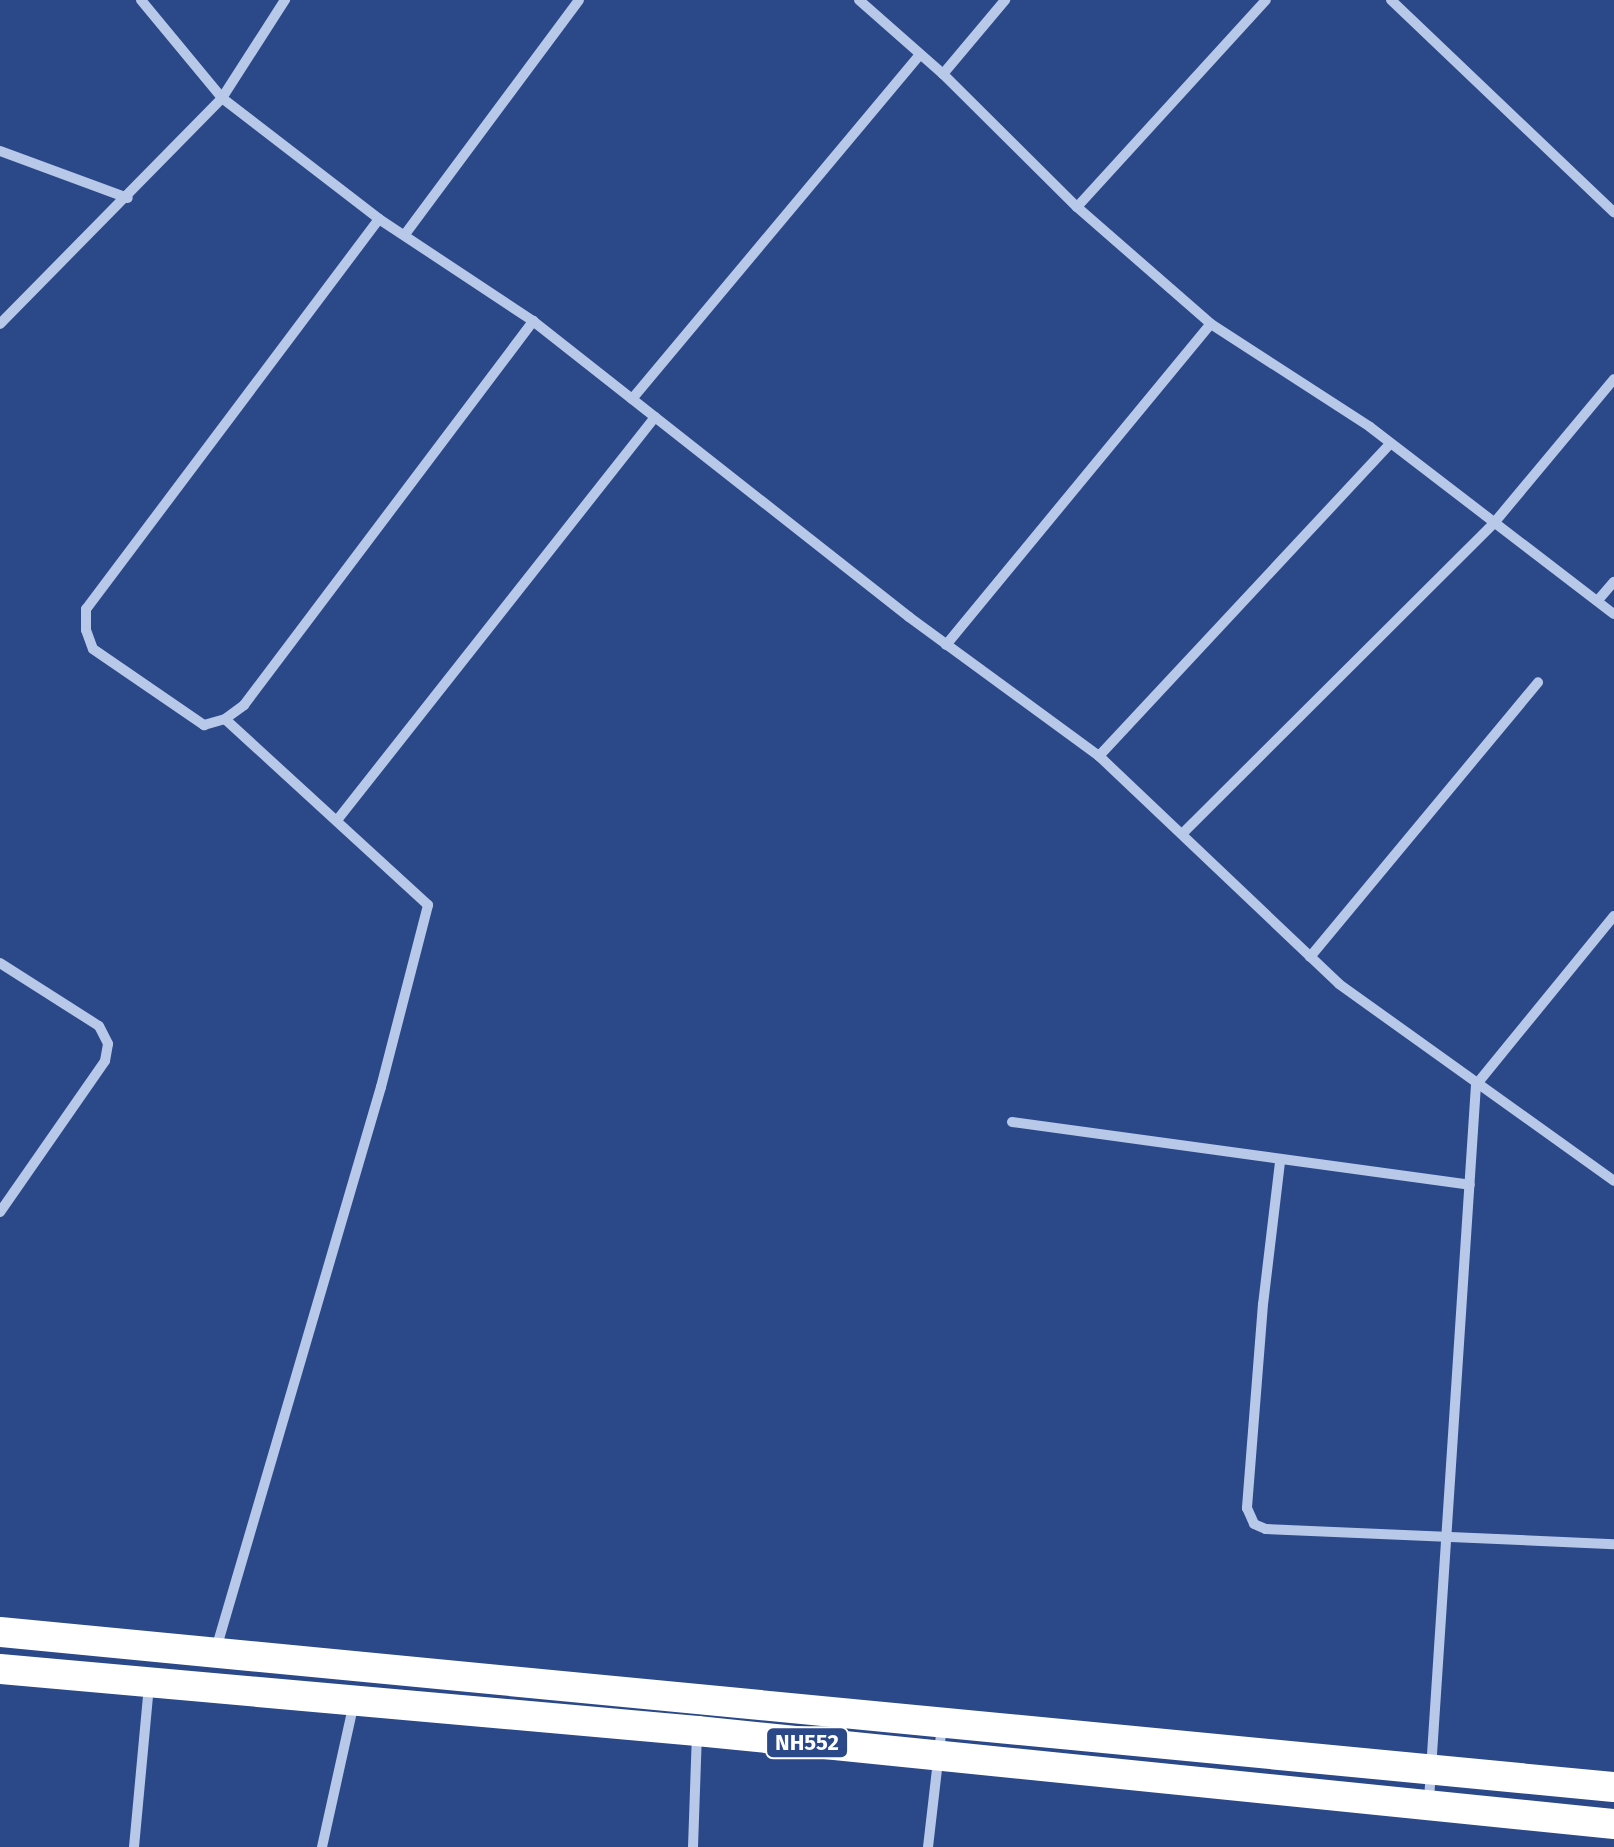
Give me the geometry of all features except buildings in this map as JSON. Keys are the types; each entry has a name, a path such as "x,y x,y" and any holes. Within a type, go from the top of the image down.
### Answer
{"highway":[{"name":"NH552","path":"0,1632 1614,1786"},
{"name":"NH552","path":"0,1669 697,1732 1614,1824"}],"street":[{"path":"142,0 222,98 379,219 534,321 946,645 1099,756 1338,984 1614,1181"},
{"path":"0,324 128,198 222,98 285,0"},
{"path":"406,234 579,0"},
{"path":"859,0 943,74 1077,207 1211,324 1390,444 1614,614"},
{"path":"943,74 1004,0"},
{"path":"1077,207 1266,0"},
{"path":"1391,0 1614,212"},
{"path":"632,399 920,54"},
{"path":"0,152 128,198"},
{"path":"379,219 86,609 86,630 93,649 204,725 225,718 244,705 534,321"},
{"path":"946,645 1211,324"},
{"path":"1182,834 1494,523 1614,379"},
{"path":"338,819 655,416"},
{"path":"1099,756 1390,444"},
{"path":"1599,599 1614,582"},
{"path":"1310,957 1538,682"},
{"path":"216,1650 381,1086 428,905 225,718"},
{"path":"1428,1806 1476,1085 1614,916"},
{"path":"0,963 99,1026 108,1044 106,1061 0,1212"},
{"path":"1012,1122 1280,1162 1470,1185"},
{"path":"1280,1162 1263,1304 1247,1508 1254,1524 1266,1529 1614,1544"},
{"path":"134,1847 150,1684"},
{"path":"693,1847 700,1696"},
{"path":"322,1847 354,1702"},
{"path":"928,1847 943,1720"}]}
